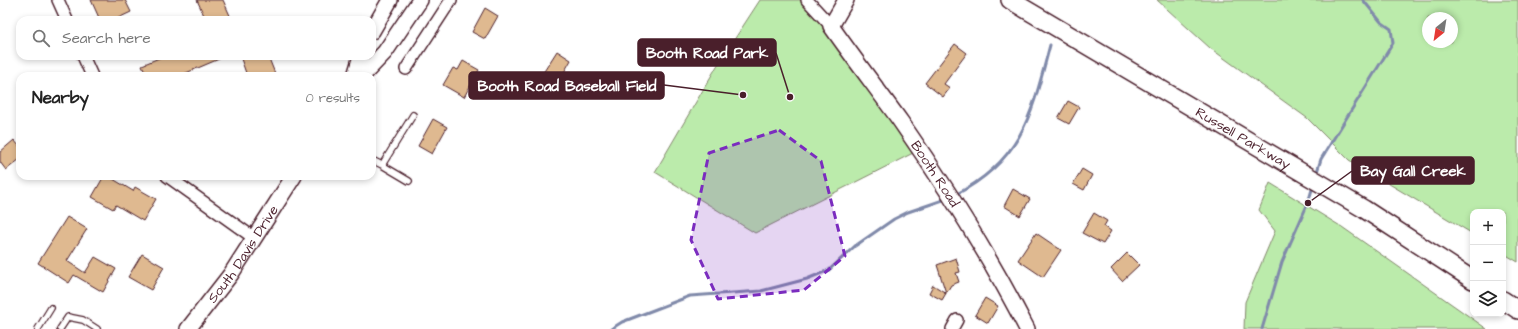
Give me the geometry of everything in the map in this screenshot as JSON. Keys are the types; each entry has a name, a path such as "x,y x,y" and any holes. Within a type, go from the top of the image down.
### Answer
{"main road":[{"name":"Russell Parkway","path":"1010,0 1364,209 1470,278"},
{"path":"1506,302 1518,310"}],"street":[{"path":"58,0 65,16"},
{"path":"376,24 390,0"},
{"path":"366,72 385,52 420,0"},
{"path":"406,69 451,0"},
{"name":"Booth Road","path":"808,0 831,26 901,122 951,197 997,274 1027,329"},
{"path":"831,26 846,0"},
{"path":"85,60 90,72"},
{"path":"356,72 360,60"},
{"path":"174,180 254,238"},
{"name":"South Davis Drive","path":"188,329 231,274 291,180"}],"lane":[{"path":"382,165 414,115"},
{"path":"376,162 408,181"},
{"path":"38,329 51,308"},
{"path":"60,329 68,317 83,320 97,329"}],"highlighted area":[{"path":"779,130 821,161 845,256 804,290 718,299 691,240 709,153"}],"green space":[{"path":"760,0 807,0 919,150 755,233 655,172 717,66"},
{"path":"1157,0 1518,0 1518,262 1506,255 1506,209 1470,209 1470,232 1349,160 1307,118 1210,48"},
{"path":"1270,183 1342,227 1487,329 1244,329 1245,302 1275,231 1259,210"}],"building":[{"path":"91,0 125,0 131,12 122,16 98,16"},
{"path":"197,0 223,0 230,16 204,16"},
{"path":"485,8 498,16 485,39 472,32"},
{"path":"955,44 967,53 944,84 950,88 943,97 925,83"},
{"path":"557,51 571,60 558,83 543,73"},
{"path":"154,60 217,60 188,72 145,72 142,65"},
{"path":"241,60 270,60 274,72 246,72"},
{"path":"463,61 479,70 464,97 443,85 453,68 458,70"},
{"path":"1068,101 1079,107 1069,124 1058,118"},
{"path":"433,119 447,127 432,154 418,146"},
{"path":"14,140 16,142 16,162 6,170 0,162 0,152"},
{"path":"1082,169 1092,175 1084,190 1073,184"},
{"path":"102,180 115,180 133,191 135,187 156,199 143,221 116,205 113,209 92,197"},
{"path":"1013,189 1030,199 1020,216 1004,206"},
{"path":"1094,213 1107,221 1104,226 1111,231 1103,244 1082,233"},
{"path":"67,217 87,229 67,261 85,273 95,257 116,269 103,292 74,275 69,283 38,263"},
{"path":"1036,233 1061,250 1043,277 1018,260"},
{"path":"1127,253 1139,265 1122,281 1111,269"},
{"path":"142,254 164,267 151,290 128,277"},
{"path":"956,258 960,272 956,273 959,282 951,285 942,300 929,293 933,285 946,293 937,265"},
{"path":"985,298 998,306 988,323 975,315"}],"waterway":[{"path":"1316,175 1321,159 1393,43 1391,29 1381,22 1363,0"},
{"path":"955,195 978,181 996,166 1010,150 1030,113 1050,45"},
{"path":"1262,329 1282,262 1308,203 1313,186"},
{"path":"611,329 622,322 690,296 761,291 807,279 829,270 855,246 894,219 908,212 946,199"}],"place":[{"name":"Booth Road Baseball Field","path":"743,95"},
{"name":"Booth Road Park","path":"790,97"},
{"name":"Bay Gall Creek","path":"1308,203"}]}
